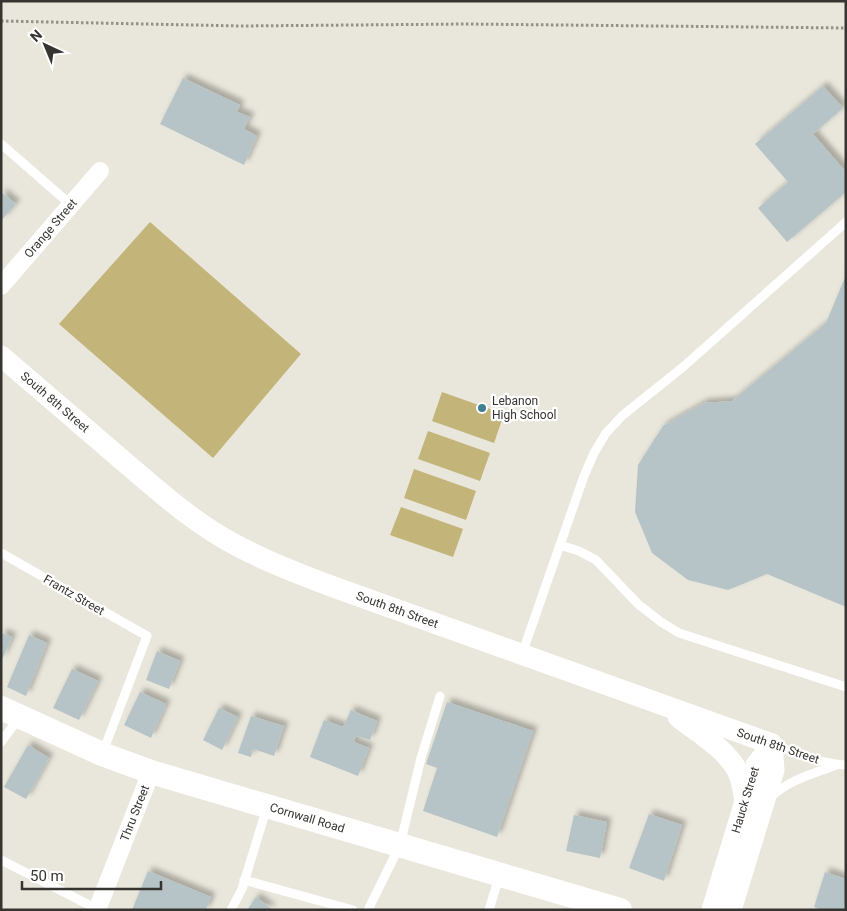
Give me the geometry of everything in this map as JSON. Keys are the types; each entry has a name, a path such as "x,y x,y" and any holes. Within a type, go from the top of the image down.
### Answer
{"main road":[{"name":"Cornwall Road","path":"11,713 102,754 151,772 620,910"}],"street":[{"name":"Orange Street","path":"1,286 100,171"},
{"name":"South 8th Street","path":"1,356 158,490 213,532 237,546 263,559 328,585 772,744"},
{"path":"662,705 728,757 754,803"},
{"name":"Hauck Street","path":"731,910 754,803 756,765 772,744"},
{"name":"Thru Street","path":"98,909 151,772"},
{"name":"Hauck Street","path":"712,910 754,803"}],"lane":[{"path":"1,144 71,205"},
{"path":"522,654 584,476 594,453 606,433 623,415 683,367 846,222"},
{"path":"560,545 596,560 638,604 679,633 846,687"},
{"name":"Frantz Street","path":"1,553 147,636 102,754"},
{"path":"368,910 400,845 421,758 440,696"},
{"path":"1,742 11,713"},
{"name":"South 8th Street","path":"772,744 818,761 841,765"},
{"path":"754,803 774,794 796,780 841,765"},
{"path":"231,910 242,890 267,807"},
{"path":"1,860 98,909"},
{"path":"488,910 499,875"},
{"path":"244,880 353,910"}],"path":[{"path":"1,21 241,26 476,24 846,28"}],"shaded area":[{"path":"150,222 301,354 213,458 59,324"},
{"path":"442,392 504,414 494,443 432,421"},
{"path":"428,431 490,453 480,481 418,459"},
{"path":"414,469 476,491 466,520 404,498"},
{"path":"401,507 463,529 453,557 390,535"}],"building":[{"path":"183,78 240,105 237,112 250,117 244,129 257,136 244,165 160,124"},
{"path":"823,86 843,108 813,134 846,172 846,192 787,242 758,208 788,182 755,144"},
{"path":"1,192 16,204 1,221"},
{"path":"846,275 846,607 767,574 728,590 688,580 652,553 635,512 638,465 663,426 704,403 732,401 826,323"},
{"path":"1,633 12,637 1,662"},
{"path":"29,635 47,643 26,696 7,687"},
{"path":"157,651 180,661 169,689 146,680"},
{"path":"72,669 98,681 79,720 53,708"},
{"path":"140,692 166,704 151,738 124,725"},
{"path":"447,702 533,731 497,837 423,811 437,768 426,764"},
{"path":"219,708 238,717 222,750 203,740"},
{"path":"351,710 377,721 370,740 356,736 354,742 369,748 358,776 310,757 324,720 343,727"},
{"path":"251,716 284,726 274,756 253,749 251,757 238,753"},
{"path":"28,745 49,758 26,799 4,787"},
{"path":"649,814 682,825 664,881 629,868"},
{"path":"574,815 607,822 600,858 566,851"},
{"path":"148,871 211,897 206,910 132,910"},
{"path":"825,872 846,879 846,910 822,910 814,907"},
{"path":"256,897 273,910 247,910"}],"place":[{"name":"Lebanon High School","path":"482,408"}]}
